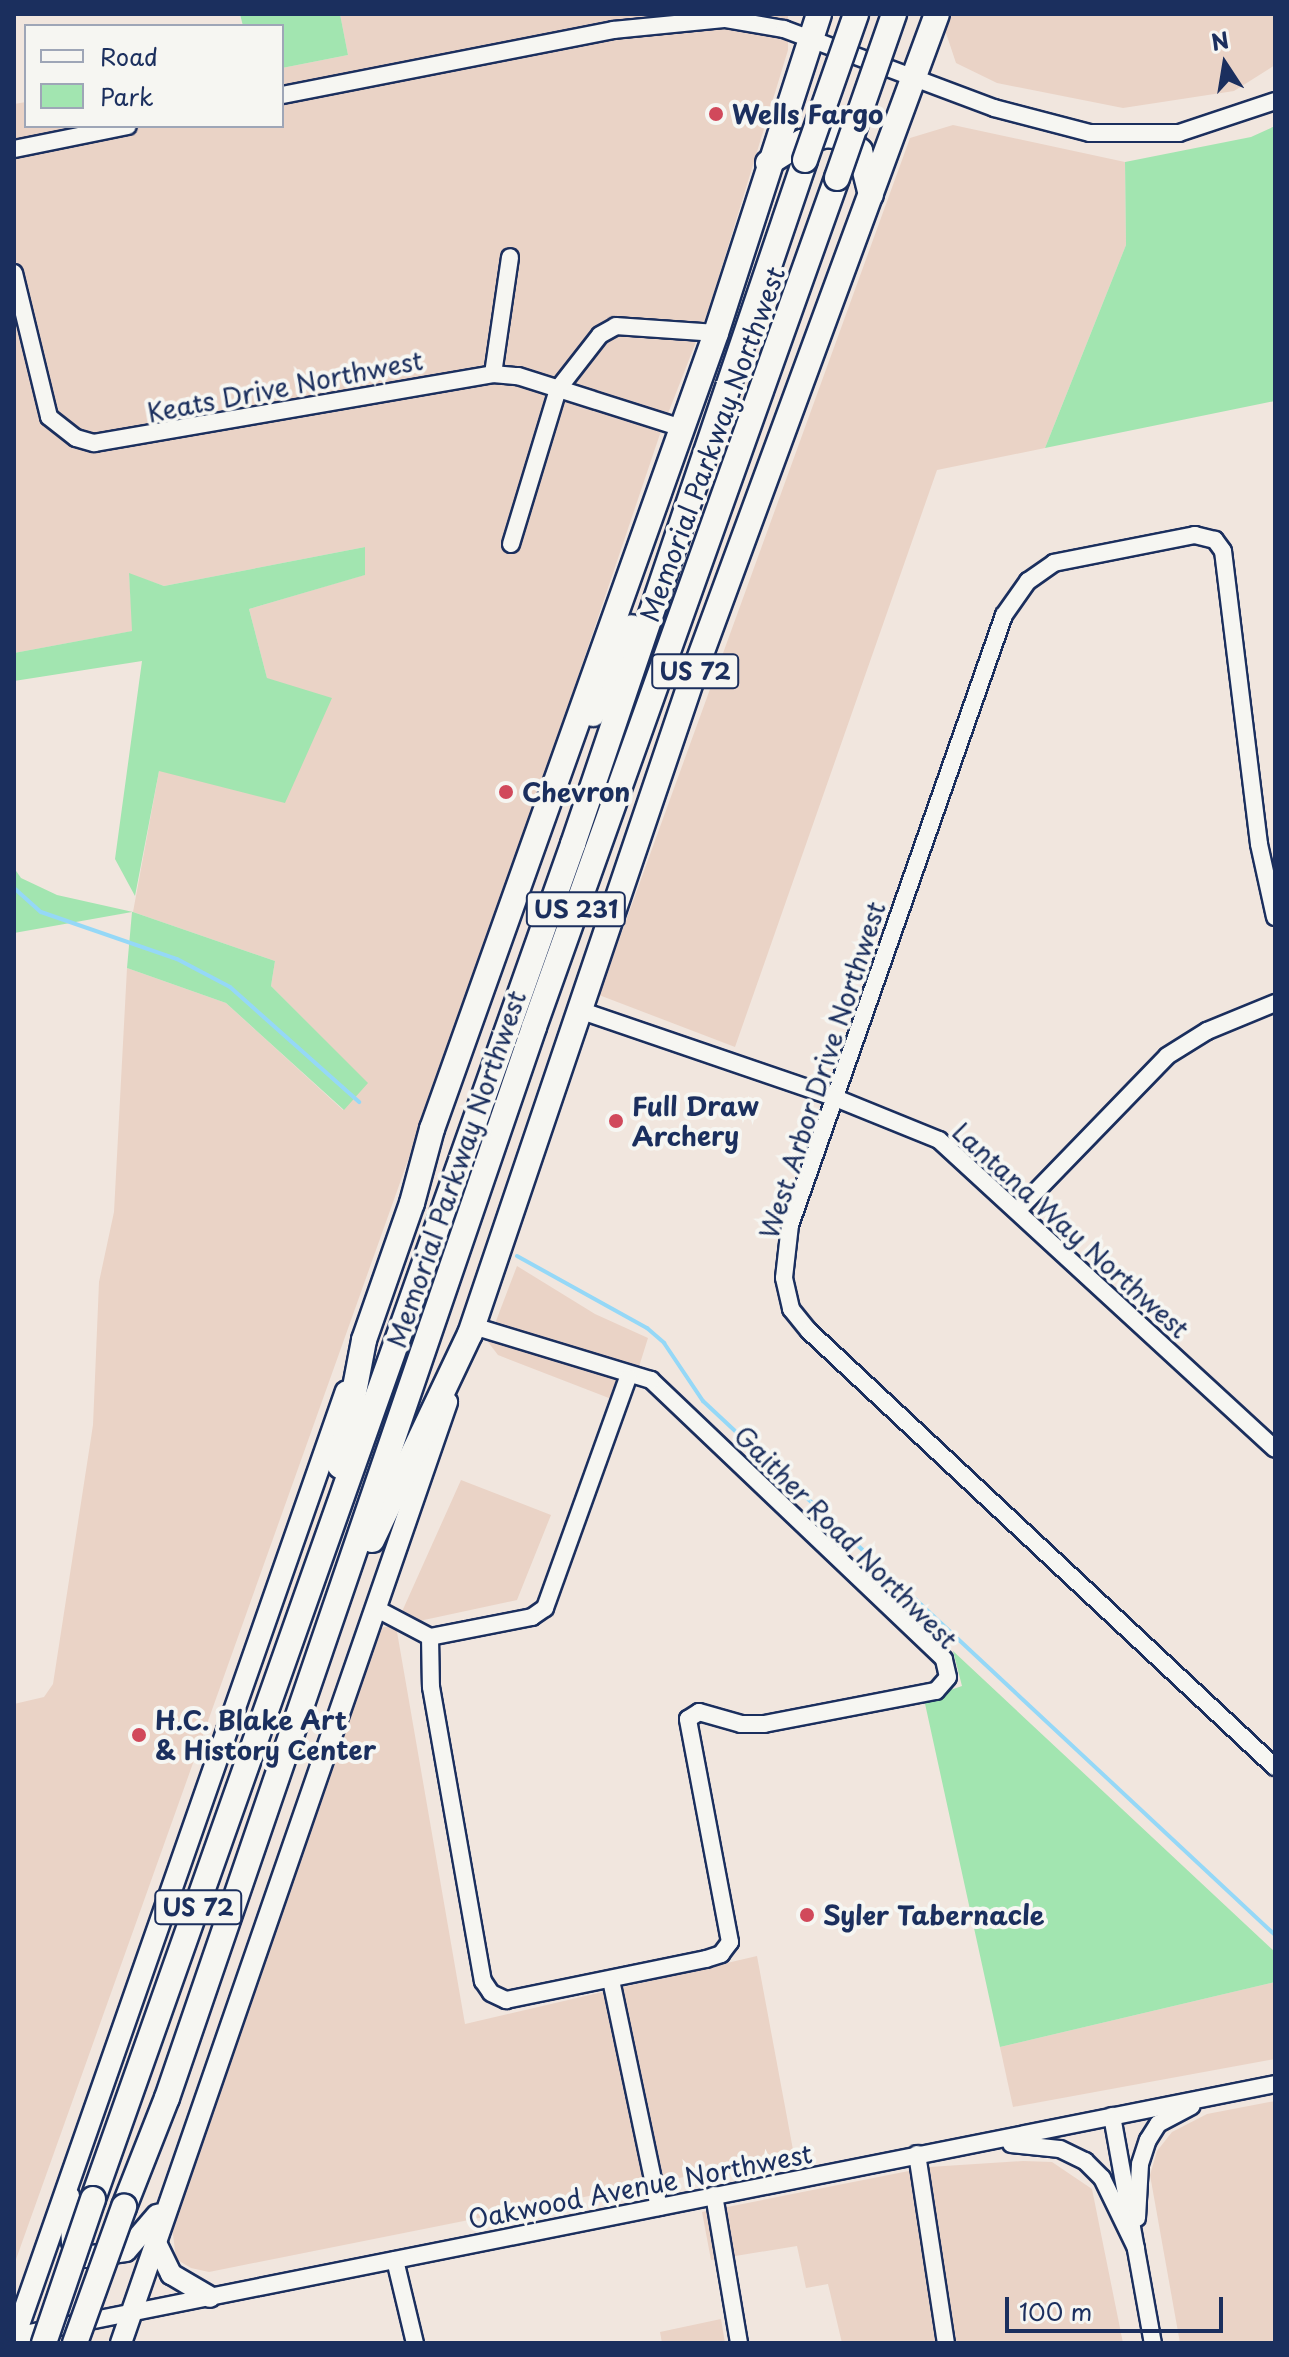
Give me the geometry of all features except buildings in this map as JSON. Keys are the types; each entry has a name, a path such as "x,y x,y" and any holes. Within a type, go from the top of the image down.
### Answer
{"highway":[{"name":"US 72","path":"303,1615 349,1430 364,1340 412,1203 432,1129 679,427 716,333 768,163 819,14"},
{"name":"Memorial Parkway Northwest","path":"44,2343 303,1615 856,14"},
{"name":"Memorial Parkway Northwest","path":"75,2343 167,2098 534,1027 894,14"},
{"name":"US 72","path":"323,1643 471,1330 582,1011 694,673 937,14"},
{"path":"768,163 802,142 826,135 843,137 860,151 872,197"},
{"path":"559,774 583,735 643,603 666,570"}],"main road":[{"path":"121,2343 471,1330"},
{"path":"14,2337 364,1340"},
{"path":"72,2176 72,2242 85,2257 126,2251 170,2194"},
{"path":"155,2241 171,2274 210,2297"}],"street":[{"path":"284,95 673,20 748,21 810,38 914,80 1006,112 1090,133 1179,133 1275,101"},
{"path":"14,149 118,128"},
{"path":"493,374 510,257"},
{"name":"Keats Drive Northwest","path":"14,273 49,417 76,438 94,443 493,374 518,376 679,427"},
{"path":"511,544 558,389 600,335 616,326 716,333"},
{"name":"West Arbor Drive Northwest","path":"1275,917 1259,844 1228,565 1215,540 1195,535 1054,563 1012,600 833,1097 790,1225 784,1278 791,1309 875,1398 1275,1767"},
{"path":"1018,1210 1167,1056 1207,1031 1275,1003"},
{"name":"Lantana Way Northwest","path":"582,1011 833,1097 939,1140 1275,1449"},
{"name":"Gaither Road Northwest","path":"430,1637 431,1687 483,1981 491,1993 521,2000 706,1959 721,1954 730,1942 688,1719 699,1712 741,1724 764,1724 936,1691 948,1677 944,1659 651,1380 628,1377 471,1330"},
{"path":"377,1609 430,1637 532,1617 545,1608 628,1377"},
{"path":"611,1980 659,2207"},
{"name":"Oakwood Avenue Northwest","path":"14,2337 1275,2084"},
{"path":"1136,2248 1140,2164 1148,2140 1158,2124 1215,2096"},
{"path":"1112,2116 1153,2343"},
{"path":"954,2147 1031,2143 1085,2161 1102,2178 1136,2248"},
{"path":"917,2154 946,2343"},
{"path":"714,2195 739,2343"},
{"path":"395,2260 415,2343"}],"shaded area":[{"path":"340,14 788,14 788,50 710,306 660,434 534,807 14,2265 14,1704 44,1697 53,1684 93,1425 99,1282 114,1212 127,968 226,1003 343,1110 367,1083 271,986 275,961 133,912 159,771 267,678 249,609 364,575 365,547 164,586 129,574 133,631 14,653 14,104 24,102 24,128 284,128 284,68 348,55"},
{"path":"946,14 1275,14 1275,65 1234,91 1123,108 997,83 956,63 943,24"},
{"path":"953,125 1125,162 1126,245 1045,448 937,470 735,1047 599,995 910,138"},
{"path":"517,1266 595,1314 648,1338 627,1405 498,1355 488,1342"},
{"path":"461,1480 551,1515 517,1600 396,1626 465,2024 757,1956 794,2155 209,2272 191,2268 176,2259 172,2226 380,1628 396,1625"},
{"path":"1275,1982 1275,2059 1013,2107 1000,2047"},
{"path":"1275,2101 1275,2343 1180,2343 1150,2175 1157,2151 1172,2132 1207,2114"},
{"path":"1052,2162 1092,2189 1123,2343 842,2343 828,2284 806,2288 797,2246 711,2260 702,2212 929,2167"},
{"path":"721,2319 725,2343 662,2343 660,2332"}],"green space":[{"path":"240,14 340,14 348,55 284,68 284,24 242,24"},
{"path":"1275,126 1275,401 1045,448 1126,245 1125,162 1251,137"},
{"path":"365,547 365,575 249,609 267,678 332,698 285,803 159,771 135,896 115,859 142,661 14,681 14,653 132,631 129,573 164,586"},
{"path":"14,868 21,878 57,895 133,912 275,961 271,986 368,1083 344,1110 226,1003 127,968 132,912 14,933"},
{"path":"953,1651 1275,1952 1275,1982 1000,2047 924,1699 962,1686"}],"waterway":[{"path":"14,888 41,912 177,959 230,987 359,1102"},
{"path":"517,1256 647,1328 664,1343 703,1401 1275,1935"}],"place":[{"name":"Wells Fargo","path":"716,114"},
{"name":"Chevron","path":"506,792"},
{"name":"Full Draw Archery","path":"616,1121"},
{"name":"H.C. Blake Art & History Center","path":"139,1735"},
{"name":"Syler Tabernacle","path":"807,1915"}]}
